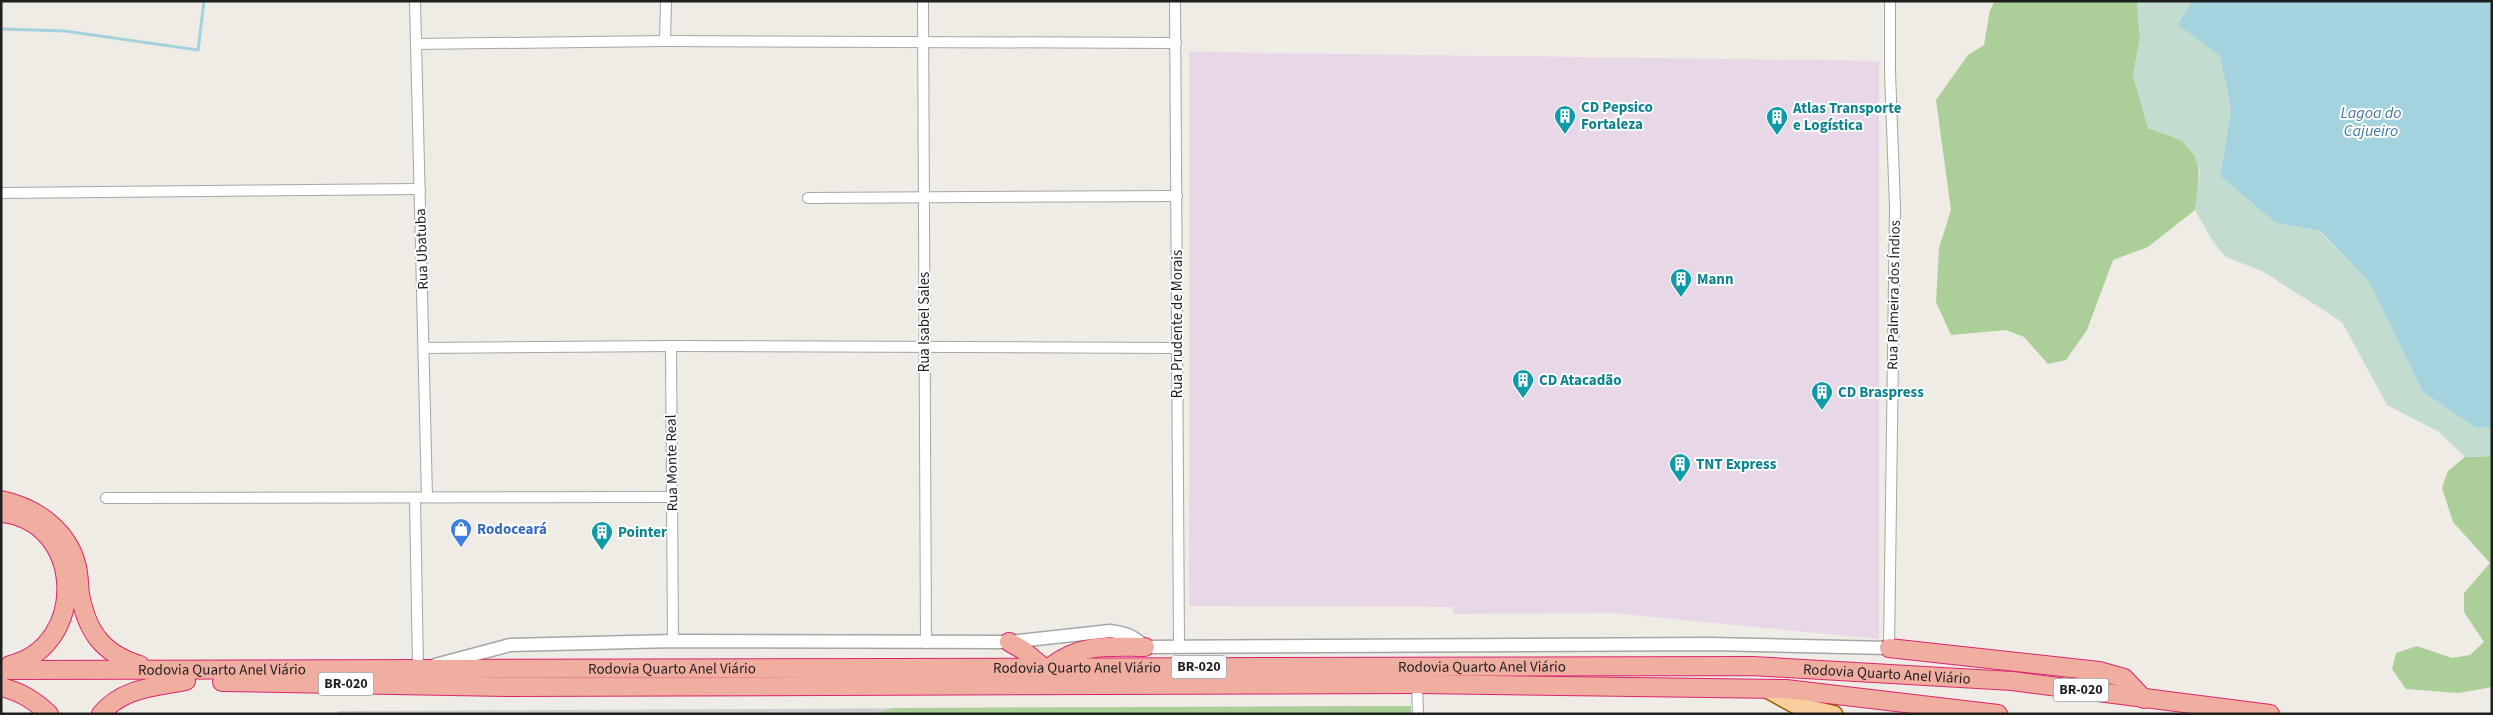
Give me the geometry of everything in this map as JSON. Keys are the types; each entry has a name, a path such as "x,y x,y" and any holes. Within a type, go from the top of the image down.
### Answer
{"highway":[{"path":"1,500 34,510 57,529 70,548 77,567 85,614 92,631 104,647 122,660 186,676"},
{"path":"1,513 29,522 47,534 58,552 65,570 67,588 65,610 55,635 40,652 23,662 1,669"},
{"path":"1009,642 1046,667 1087,648 1145,647"},
{"path":"1889,648 2099,671 2124,678 2144,698"},
{"name":"Rodovia Quarto Anel Viário","path":"1,682 420,668 1752,666 1892,672 2012,680 2270,714"},
{"name":"Rodovia Quarto Anel Viário","path":"1,669 506,687 1417,684 1786,689 1998,714"},
{"path":"1892,672 1892,701"},
{"path":"101,714 117,700 132,691 186,676"},
{"path":"1,688 20,692 37,702 49,714"}],"main road":[{"name":"BR-020","path":"1766,689 1795,705 1834,714"}],"street":[{"name":"Rua Ubatuba","path":"415,1 425,348 427,498"},
{"path":"665,41 666,1"},
{"name":"Rua Isabel Sales","path":"923,1 923,348 926,643"},
{"name":"Rua Prudente de Morais","path":"1175,1 1179,647"},
{"name":"Rua Palmeira dos Índios","path":"1889,648 1895,207 1890,72 1890,1"},
{"path":"416,44 665,41 1176,43"},
{"path":"1,193 420,189"},
{"path":"808,198 1177,196"},
{"path":"425,348 671,346 1177,348"},
{"name":"Rua Monte Real","path":"671,346 673,641"},
{"path":"106,498 673,497"},
{"path":"416,498 420,668 503,645 673,641 1009,642 1110,631 1124,632 1135,638 1145,647 1711,644 1889,648"},
{"path":"1417,684 1418,714"}],"shaded area":[{"path":"1189,52 1879,61 1879,639 1612,613 1453,614 1453,607 1189,606"},
{"path":"1411,706 1411,714 338,714 338,711"}],"green space":[{"path":"1995,1 2137,1 2140,39 2133,75 2148,128 2169,135 2190,147 2195,155 2199,172 2195,210 2148,247 2113,260 2087,330 2066,360 2048,364 2024,337 2006,330 1951,335 1936,302 1939,248 1951,210 1936,100 1968,55 1984,45 1990,10"},
{"path":"2137,1 2192,1 2179,25 2220,56 2231,109 2220,176 2276,223 2319,231 2369,282 2423,392 2476,428 2492,427 2492,456 2465,457 2439,432 2387,405 2342,322 2262,271 2226,257 2213,242 2195,210 2200,173 2194,155 2182,141 2148,128 2133,75 2140,39"},
{"path":"2492,456 2492,687 2459,693 2406,689 2392,669 2396,653 2417,646 2452,658 2470,655 2484,642 2464,612 2464,593 2490,563 2453,522 2442,488 2448,471 2465,457"},
{"path":"1411,706 1411,714 872,714 894,708"}],"water":[{"name":"Lagoa do Cajueiro","path":"2192,1 2492,1 2492,427 2476,428 2423,392 2369,282 2320,231 2276,223 2220,176 2231,109 2220,56 2178,25"}],"waterway":[{"path":"1,29 65,31 198,50 204,1"}],"place":[{"name":"CD Pepsico Fortaleza","path":"1565,135"},
{"name":"Atlas Transporte e Logística","path":"1777,136"},
{"name":"Mann","path":"1681,298"},
{"name":"CD Atacadão","path":"1523,399"},
{"name":"CD Braspress","path":"1822,411"},
{"name":"TNT Express","path":"1680,483"},
{"name":"Rodoceará","path":"461,548"},
{"name":"Pointer","path":"602,551"}]}
